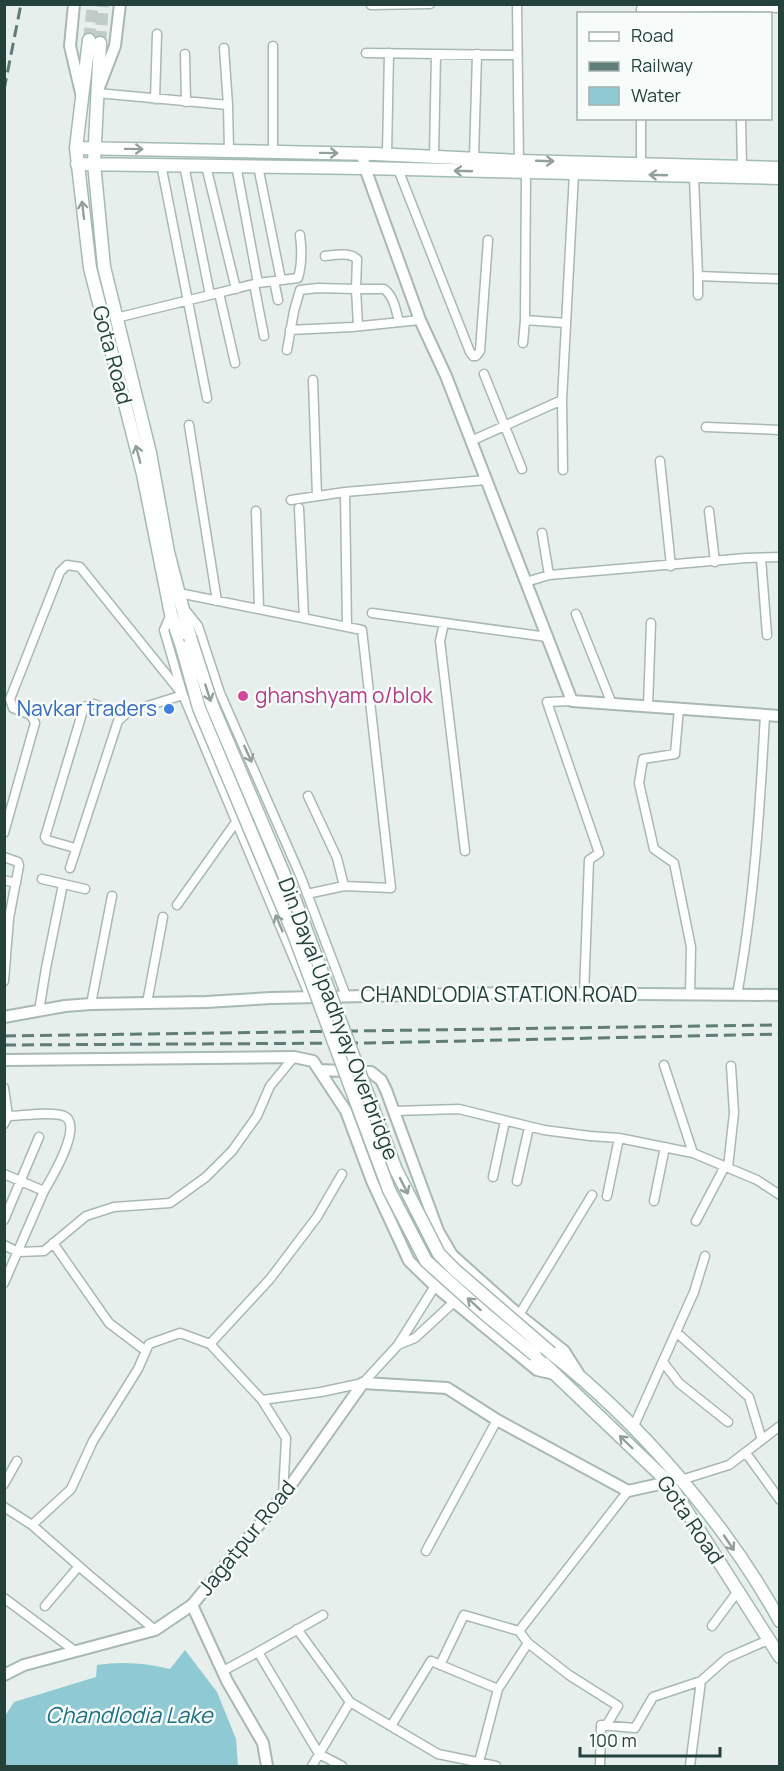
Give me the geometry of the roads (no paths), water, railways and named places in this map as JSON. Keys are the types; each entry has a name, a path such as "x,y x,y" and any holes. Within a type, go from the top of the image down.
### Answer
{"main road":[{"name":"Gota Road","path":"171,614 143,474 90,268 76,148 81,94 95,41 97,93 94,163 104,267 150,453 168,552 182,606"},
{"path":"76,148 434,156 474,158 522,169 574,173 780,178"},
{"path":"77,164 522,169 641,164 780,168"},
{"name":"Din Dayal Upadhyay Overbridge","path":"182,606 186,642 199,708 293,932 389,1190 426,1261 555,1374"},
{"name":"Din Dayal Upadhyay Overbridge","path":"171,614 186,642 294,898 401,1181 439,1254 579,1376"},
{"name":"Gota Road","path":"555,1374 675,1481 738,1591 780,1657"},
{"name":"Gota Road","path":"579,1376 633,1428 675,1481 723,1533 780,1621"}],"street":[{"path":"74,4 70,46 81,94"},
{"path":"120,4 115,46 97,93 228,105"},
{"path":"371,5 430,4"},
{"path":"517,4 525,320 523,343"},
{"path":"641,12 641,9 725,6 740,10 780,8"},
{"path":"155,99 157,34"},
{"path":"273,46 273,151"},
{"path":"224,48 229,151"},
{"path":"366,53 517,55"},
{"path":"185,54 186,102"},
{"path":"387,154 389,54"},
{"path":"434,156 436,54"},
{"path":"474,158 477,54"},
{"path":"641,120 641,164"},
{"path":"741,120 742,167"},
{"path":"362,153 365,168 420,320 446,376 572,701"},
{"path":"161,164 207,398"},
{"path":"184,165 215,294 235,363"},
{"path":"236,165 264,336"},
{"path":"206,166 236,289"},
{"path":"258,166 277,281 278,300"},
{"path":"399,169 473,356 480,351 488,240"},
{"path":"563,470 562,400 574,173"},
{"path":"694,177 698,295"},
{"path":"116,318 256,284 298,278 301,270 300,236"},
{"path":"325,256 350,255 357,259 358,326"},
{"path":"698,276 780,279"},
{"path":"287,350 300,290 384,289 390,294 399,322"},
{"path":"290,330 420,320"},
{"path":"525,320 566,323"},
{"path":"484,374 522,469"},
{"path":"313,380 317,496"},
{"path":"471,441 562,400"},
{"path":"189,425 217,601"},
{"path":"706,427 780,430"},
{"path":"660,460 671,566"},
{"path":"291,500 345,492 486,480"},
{"path":"345,492 347,627"},
{"path":"299,508 304,618"},
{"path":"709,511 715,562"},
{"path":"256,512 259,609"},
{"path":"542,533 549,576"},
{"path":"526,582 549,576 780,557"},
{"path":"762,558 767,634"},
{"path":"4,833 35,723 31,715 13,708 10,699 63,568 67,565 80,567 183,695"},
{"path":"178,593 362,630 391,888 344,886 308,894"},
{"path":"182,606 198,626 220,693 308,894 346,996"},
{"path":"372,613 547,637"},
{"path":"171,614 164,630 183,695 310,997"},
{"path":"576,614 612,704"},
{"path":"444,623 440,641 465,851"},
{"path":"648,706 651,623"},
{"path":"70,868 118,721 128,712 183,695"},
{"path":"584,994 589,860 599,853 547,702 572,701 780,716"},
{"path":"75,848 47,840 45,837 84,707 94,704 123,716"},
{"path":"679,708 675,754 643,759 639,783 654,849 674,863 691,947 690,995"},
{"path":"737,995 759,827 765,715"},
{"path":"308,796 337,858 344,886"},
{"path":"177,905 236,822 272,808"},
{"path":"4,857 18,862 19,866 7,918 4,981"},
{"path":"42,879 85,889"},
{"path":"4,880 16,883"},
{"path":"39,1011 63,884"},
{"path":"91,1004 112,896"},
{"path":"147,1003 163,918"},
{"name":"CHANDLODIA STATION ROAD","path":"4,1017 65,1006 91,1004 310,997 513,993 780,995"},
{"path":"4,1245 18,1252 44,1251 87,1216 114,1207 170,1203 206,1177 232,1151 257,1116 270,1086 294,1056"},
{"path":"4,1060 294,1056 313,1061 346,1111 372,1181 409,1261 435,1286 537,1370 555,1374"},
{"path":"664,1065 693,1153"},
{"path":"696,1221 726,1167 734,1113 731,1066"},
{"path":"319,1070 371,1072 381,1080 438,1231 452,1255 519,1315 564,1351 579,1376"},
{"path":"4,1088 6,1120 56,1114 65,1116 70,1126 63,1158 44,1191 4,1283"},
{"path":"394,1111 459,1109 529,1126 590,1136 620,1138 693,1153 757,1180 780,1195"},
{"path":"493,1177 505,1121"},
{"path":"518,1181 529,1126"},
{"path":"4,1220 39,1137"},
{"path":"607,1196 620,1138"},
{"path":"654,1201 665,1148"},
{"path":"4,1174 44,1191"},
{"path":"210,1344 270,1279 317,1217 342,1174"},
{"path":"519,1315 592,1195"},
{"path":"53,1243 110,1323 146,1351"},
{"path":"363,1383 398,1345 452,1255"},
{"path":"633,1428 694,1292 705,1256"},
{"path":"398,1345 415,1338 454,1302"},
{"path":"676,1332 749,1397 762,1440"},
{"path":"32,1525 71,1489 93,1441 138,1370 149,1344 180,1333 210,1344 262,1400 286,1438 283,1496"},
{"path":"663,1362 679,1383 728,1422"},
{"path":"262,1400 321,1392 363,1383 447,1388 497,1420 628,1491"},
{"name":"Jagatpur Road","path":"267,1767 263,1743 223,1671 192,1605 283,1496 363,1383"},
{"path":"426,1551 497,1420"},
{"path":"519,1630 628,1491 675,1481 729,1465 780,1426"},
{"path":"746,1454 780,1500"},
{"path":"4,1484 17,1461"},
{"path":"4,1507 32,1525 155,1630"},
{"path":"45,1606 79,1566"},
{"path":"712,1626 738,1591"},
{"path":"4,1598 75,1651"},
{"path":"7,1670 155,1630 192,1605"},
{"path":"223,1671 323,1615"},
{"path":"440,1665 464,1615 519,1630 528,1643 569,1675 618,1706 606,1726"},
{"path":"297,1629 350,1702 438,1754 496,1767"},
{"path":"600,1767 601,1725 635,1728 653,1697 701,1681 728,1658 768,1640"},
{"path":"478,1762 498,1689 528,1643"},
{"path":"258,1652 319,1754 342,1767"},
{"path":"391,1726 431,1661 498,1689"},
{"path":"690,1767 701,1681"},
{"path":"312,1767 350,1702"}],"water":[{"name":"Chandlodia Lake","path":"185,1650 217,1692 236,1739 238,1766 5,1766 5,1716 14,1702 96,1677 97,1665 134,1663 170,1669"}],"tunnel":[{"path":"89,40 93,4"},
{"path":"100,43 103,4"}],"railway":[{"path":"4,90 21,4"},
{"path":"4,1036 772,1025"},
{"path":"4,1045 369,1043 780,1034"}],"place":[{"name":"ghanshyam o/blok","path":"243,696"},
{"name":"Navkar traders","path":"169,709"}]}
